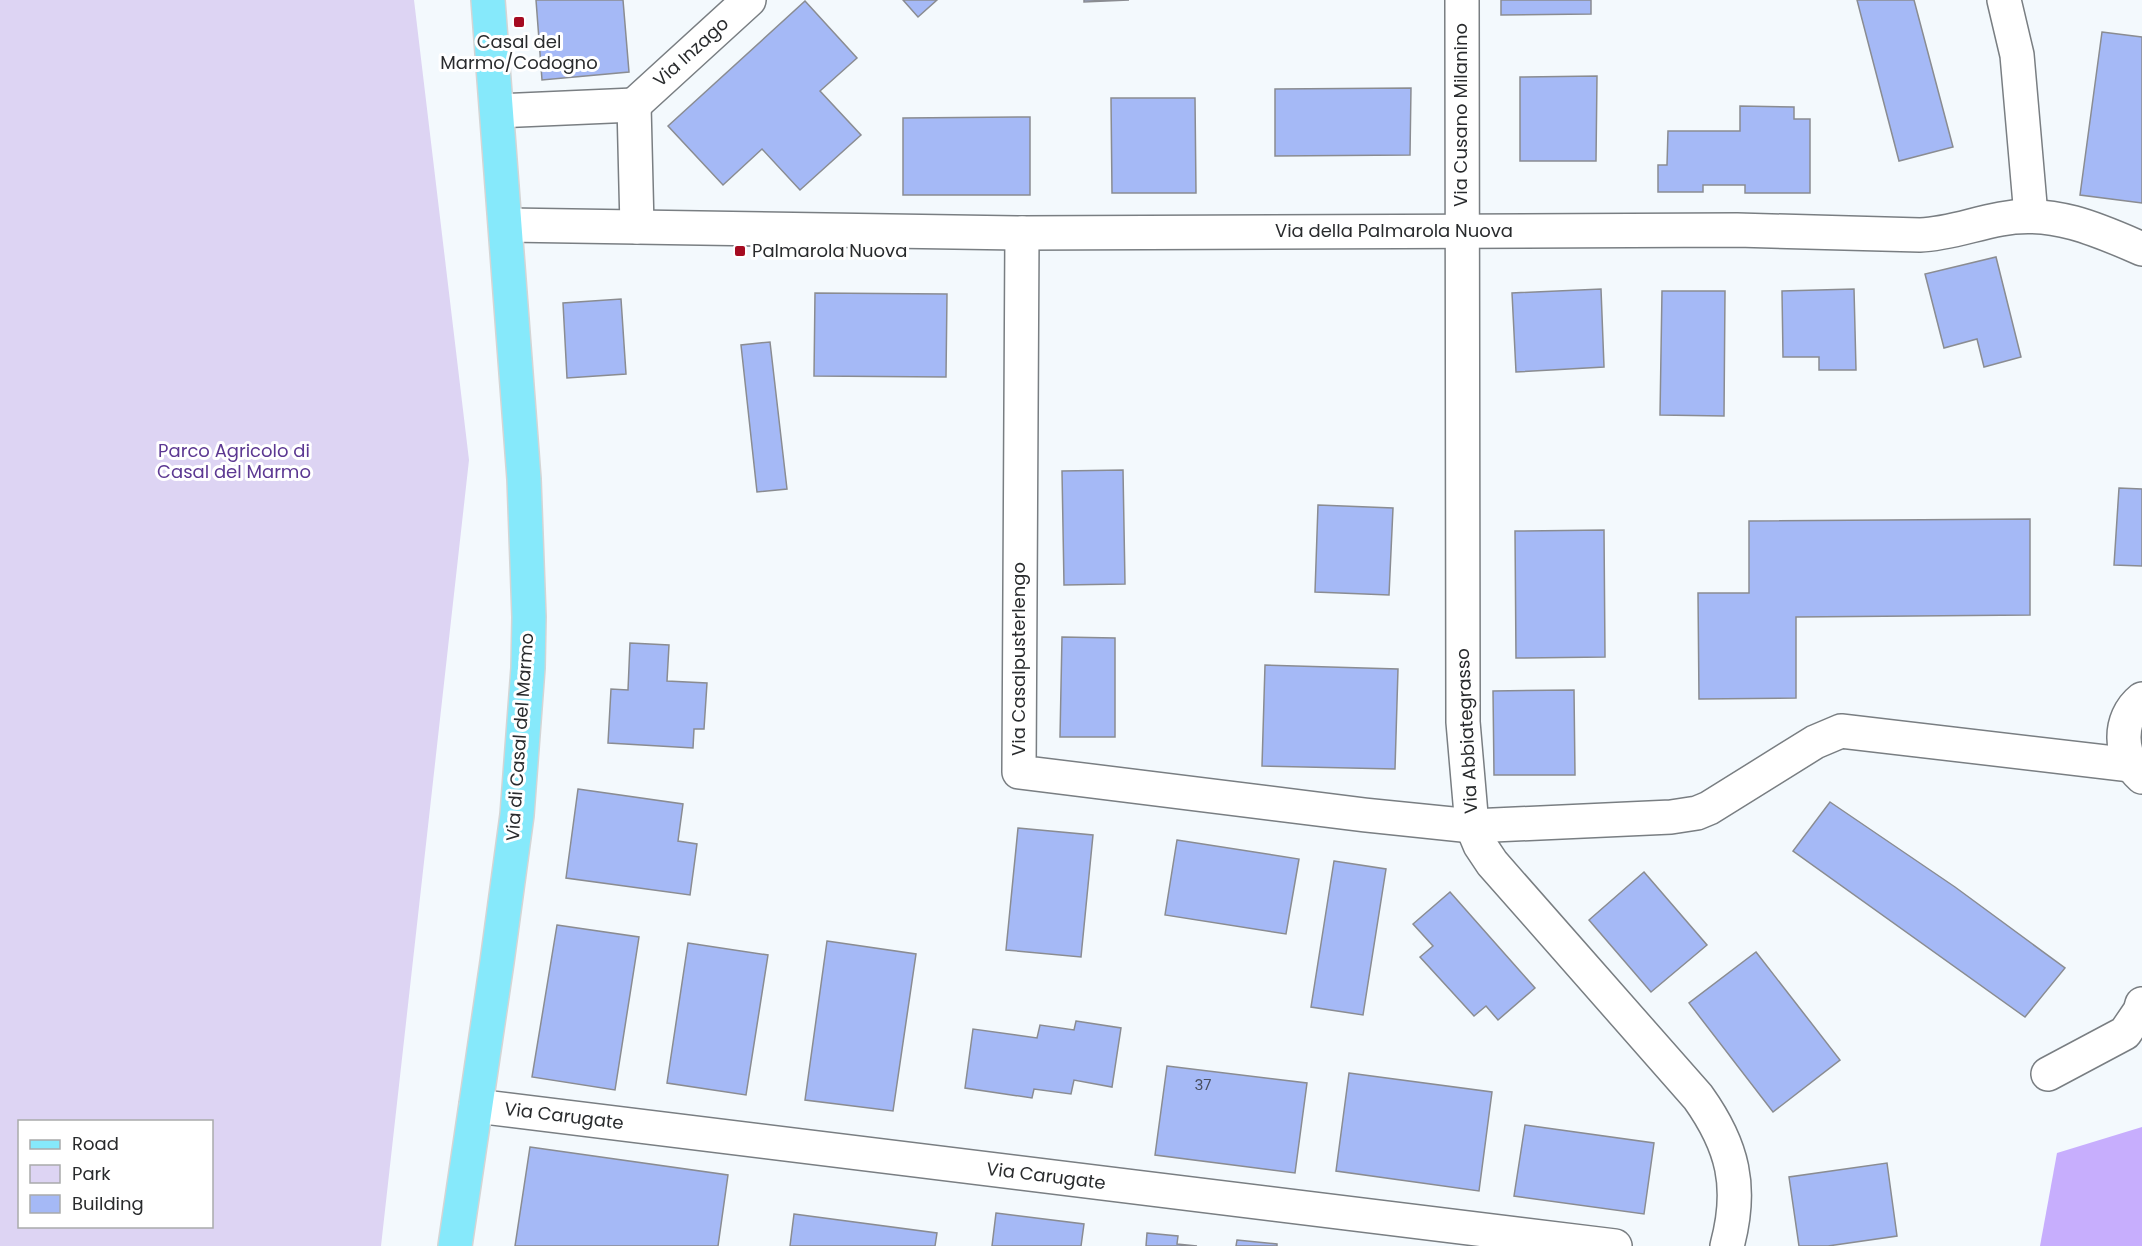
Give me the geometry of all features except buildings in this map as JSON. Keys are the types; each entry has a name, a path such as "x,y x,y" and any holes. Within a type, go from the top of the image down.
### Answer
{"main road":[{"path":"488,0 497,111"},
{"name":"Via di Casal del Marmo","path":"455,1246 517,815 528,668 529,617 524,479 497,111"}],"street":[{"name":"Via Inzago","path":"634,105 749,0"},
{"name":"Via Cusano Milanino","path":"1461,230 1462,0"},
{"path":"2004,0 2017,55 2031,216"},
{"path":"497,111 634,105 637,227"},
{"name":"Via della Palmarola Nuova","path":"506,225 1022,233 1737,230 1920,235 1949,232 2002,218 2031,216 2056,218 2087,226 2142,249"},
{"name":"Via Abbiategrasso","path":"1461,230 1463,722 1472,826 1480,845 1492,863 1698,1097 1711,1115 1729,1151 1733,1174 1734,1209 1727,1246"},
{"name":"Via Casalpusterlengo","path":"1022,233 1019,772 1472,826"},
{"path":"2136,771 2124,749 2123,733 2128,717 2142,699"},
{"path":"1472,826 1671,817 1697,813 1720,802 1815,742 1841,731 2136,771"},
{"path":"2048,1074 2125,1033 2140,1011 2142,1004"},
{"name":"Via Carugate","path":"476,1106 1615,1246"}],"green space":[{"name":"Parco Agricolo di Casal del Marmo","path":"0,0 414,0 469,460 381,1246 0,1246"}],"shaded area":[{"path":"2142,1127 2142,1246 2040,1246 2057,1153"}],"place":[{"name":"Casal del Marmo/Codogno","path":"519,22"},
{"name":"Palmarola Nuova","path":"740,251"}]}
